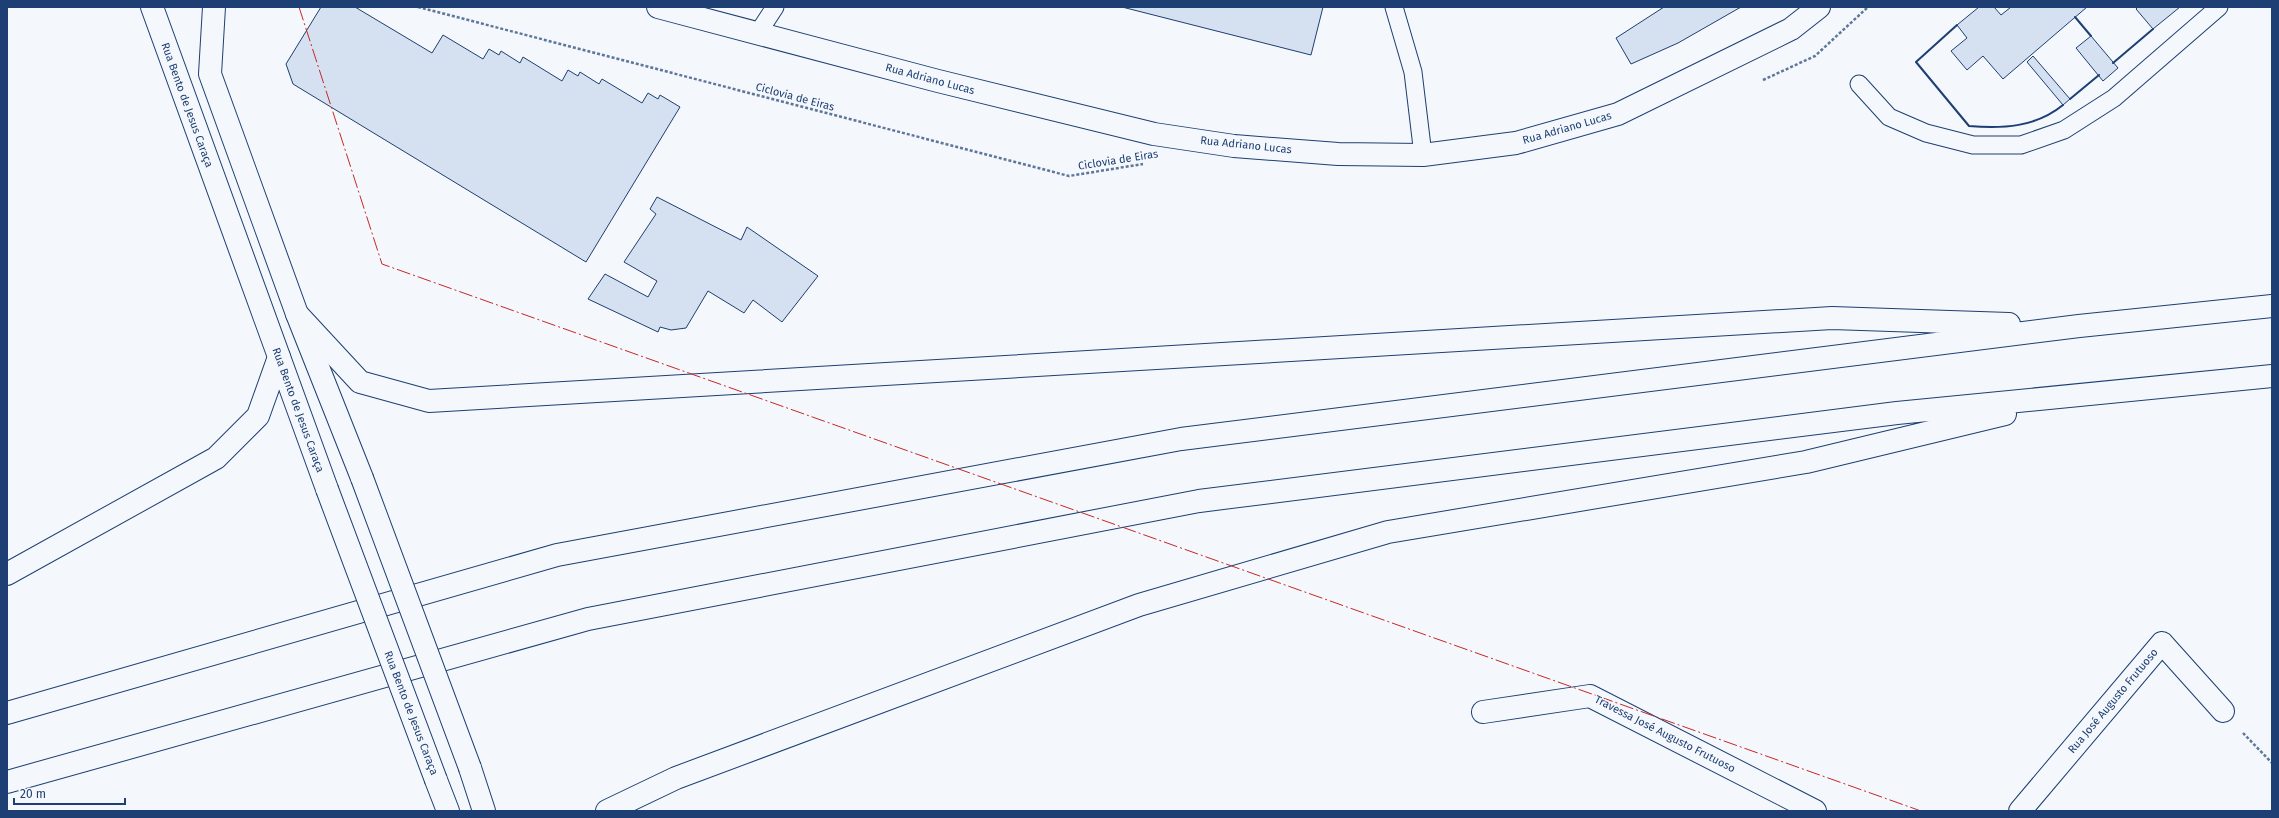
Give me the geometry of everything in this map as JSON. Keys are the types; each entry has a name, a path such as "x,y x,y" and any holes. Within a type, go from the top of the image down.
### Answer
{"main road":[{"name":"Rua Bento de Jesus Caraça","path":"152,7 327,489 448,811"},
{"path":"214,7 210,74 297,314 362,478 470,768 484,811"},
{"name":"Rua Adriano Lucas","path":"658,7 938,81 1154,134 1234,146 1338,154 1423,155 1516,143 1618,114 1791,29 1819,7"},
{"path":"7,713 565,554 1181,439 2078,326 2272,306"},
{"path":"297,314 360,382 429,401 1832,318 2078,326"},
{"path":"7,574 216,458 258,416 279,357"},
{"path":"7,782 588,619 1199,501 1897,413 2272,376"},
{"path":"607,811 676,778 1139,606 1388,532 1806,462 2085,395"},
{"name":"Rua José Augusto Frutuoso","path":"2020,811 2162,643 2223,711"},
{"name":"Travessa José Augusto Frutuoso","path":"1483,712 1590,696 1815,811"}],"lane":[{"path":"758,33 775,7"},
{"path":"1394,7 1413,72 1423,155"},
{"path":"1859,84 1890,117 1926,133 1973,145 2021,145 2064,130 2114,98 2219,7"}],"path":[{"name":"Ciclovia de Eiras","path":"418,7 1069,176 1147,164"},
{"path":"2223,711 2272,763"}],"building":[{"path":"321,7 355,7 432,53 443,35 483,59 489,49 499,55 501,51 520,63 523,57 562,81 568,70 578,76 580,72 599,84 602,79 642,103 648,93 658,99 660,95 680,107 586,262 293,84 286,64"},
{"path":"1122,7 1323,7 1311,55"},
{"path":"1664,7 1741,7 1678,43 1631,64 1616,38"},
{"path":"1979,7 1994,7 2001,15 2011,7 2087,7 2003,79 1983,56 1967,70 1951,51 1967,38 1957,25"},
{"path":"2138,7 2180,7 2153,29 2136,9"},
{"path":"2091,36 2118,68 2103,81 2076,48"},
{"path":"2033,56 2070,99 2063,105 2027,62"},
{"path":"657,197 741,240 747,227 818,276 782,322 753,300 744,313 708,291 686,328 671,330 660,327 658,332 588,299 605,274 648,297 657,281 624,262 656,214 650,209"}],"wall":[{"path":"2075,17 2091,36"},
{"path":"1957,25 1916,62 1969,126 1994,127 2019,125 2042,118 2063,105"},
{"path":"2113,63 2153,29"},
{"path":"2070,99 2099,75"}],"power":[{"path":"299,7 382,264 1921,811"}]}
